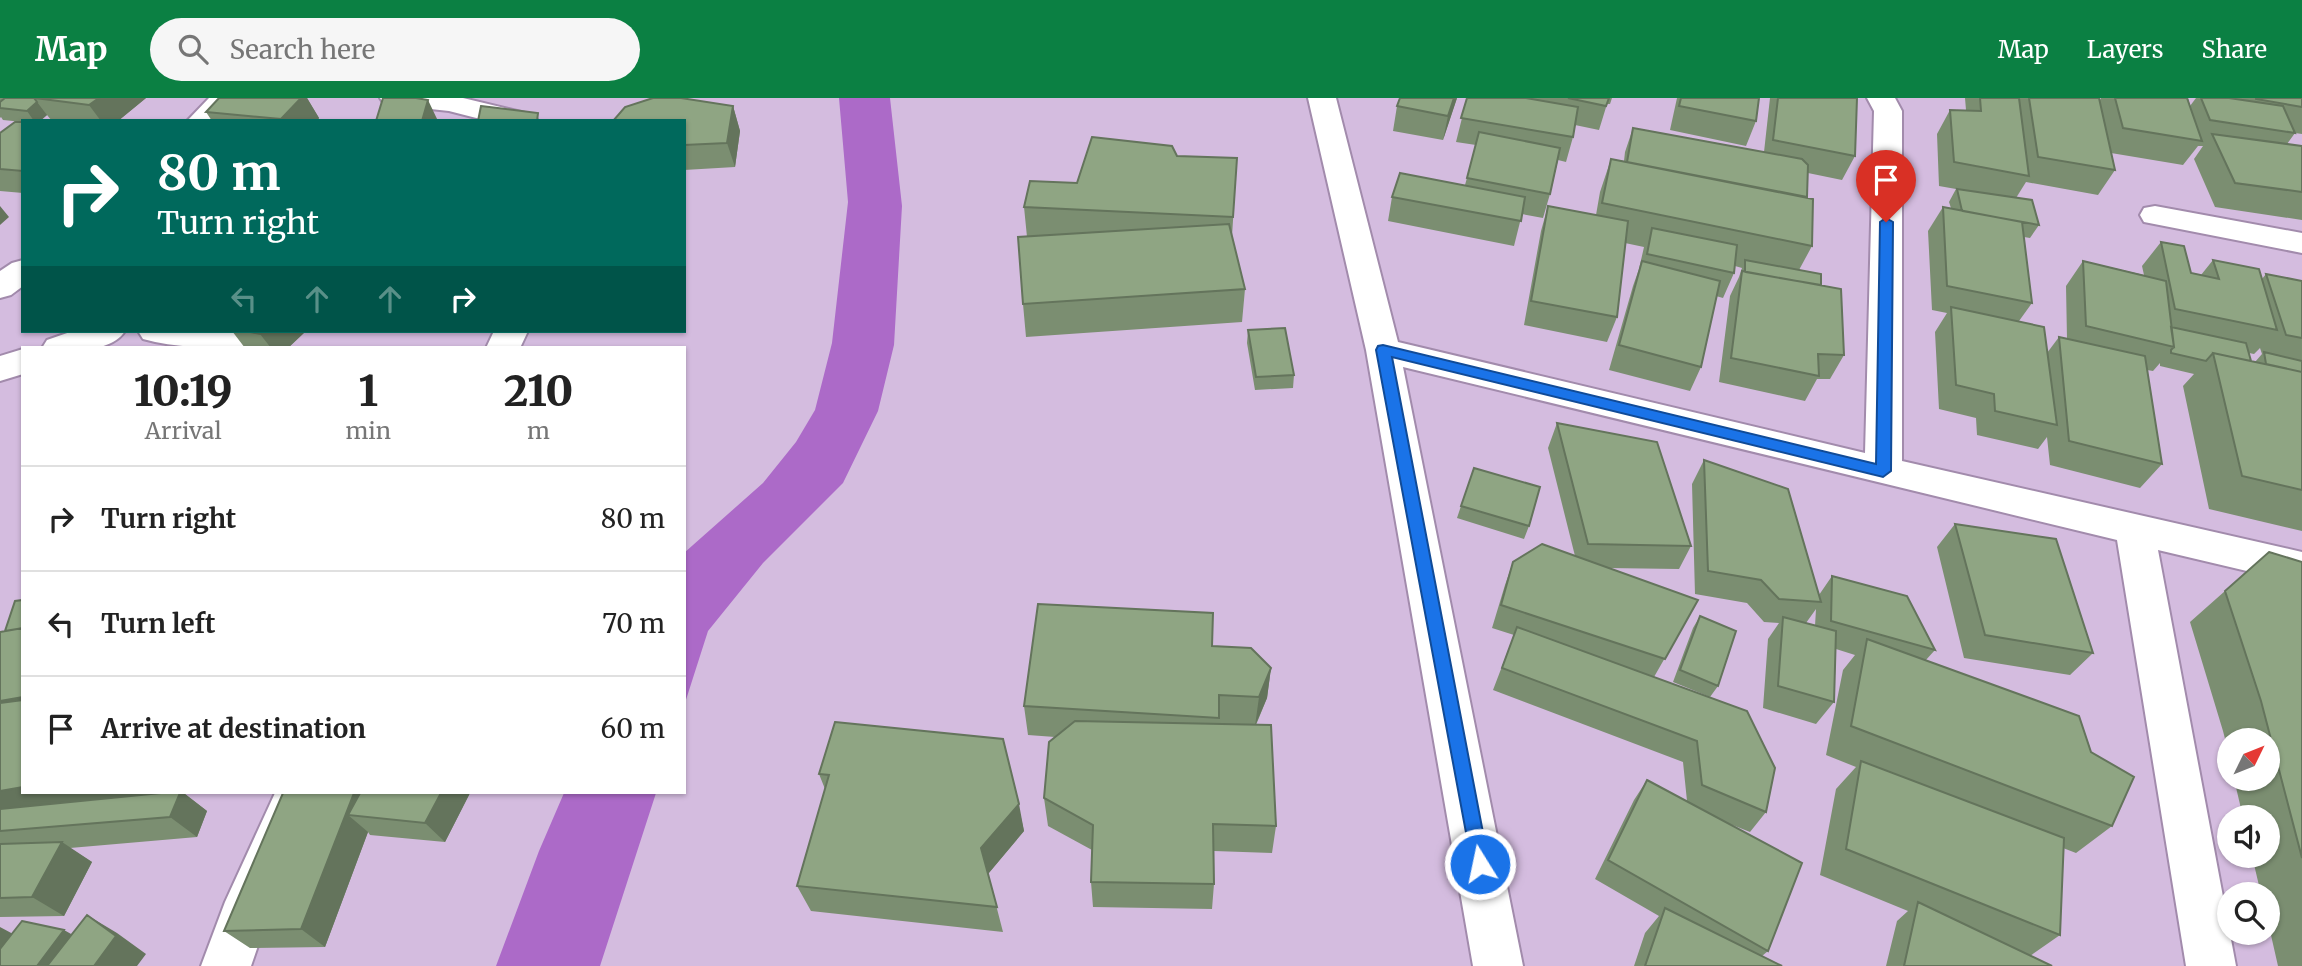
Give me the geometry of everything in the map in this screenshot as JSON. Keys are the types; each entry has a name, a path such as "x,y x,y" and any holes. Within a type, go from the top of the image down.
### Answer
{"street":[{"path":"203,119 225,98"},
{"path":"394,98 449,103 516,119"},
{"path":"1322,98 1383,350 1498,966"},
{"path":"1881,98 1888,111 1883,471"},
{"path":"2155,215 2302,243"},
{"path":"0,287 21,271"},
{"path":"65,346 102,333"},
{"path":"173,333 236,340"},
{"path":"1383,350 1883,471 2302,568"},
{"path":"0,369 21,362"},
{"path":"2135,530 2211,966"},
{"path":"226,966 249,902 297,794"}],"shaded area":[{"path":"839,98 890,98 902,206 894,345 878,411 843,483 763,563 708,631 686,700 686,551 763,483 796,442 815,410 832,343 848,202"},
{"path":"564,794 656,794 600,966 496,966"}],"building":[{"path":"5,98 34,98 37,102 27,111 0,108 0,102"},
{"path":"35,98 99,98 89,105"},
{"path":"219,98 301,98 281,119 206,112"},
{"path":"383,98 428,100 423,119 377,119"},
{"path":"653,98 681,98 733,106 727,143 686,145 686,119 615,119 625,107"},
{"path":"1400,98 1454,98 1448,116 1397,106"},
{"path":"1467,98 1526,98 1578,107 1573,137 1461,118"},
{"path":"1568,98 1609,98 1606,106"},
{"path":"1681,98 1759,98 1756,121 1679,106"},
{"path":"1778,98 1857,98 1855,156 1773,140"},
{"path":"1980,98 2019,98 2029,176 1954,162 1950,110 1981,111"},
{"path":"2029,98 2099,98 2115,170 2038,157"},
{"path":"2115,98 2187,98 2202,141 2123,128"},
{"path":"2201,98 2229,98 2283,106 2295,133 2210,120"},
{"path":"2302,98 2302,107 2256,99"},
{"path":"481,106 538,113 537,119 478,119"},
{"path":"15,122 21,122 21,171 0,169 0,133"},
{"path":"1633,128 1802,159 1808,165 1807,197 1627,162"},
{"path":"1479,132 1560,148 1550,194 1467,178"},
{"path":"2212,134 2302,146 2302,192 2235,183"},
{"path":"1092,137 1172,146 1177,156 1237,158 1233,217 1024,207 1030,181 1077,183"},
{"path":"1611,159 1813,199 1812,246 1602,203"},
{"path":"1400,173 1525,197 1521,221 1392,197"},
{"path":"1957,189 2032,200 2039,225 1962,211"},
{"path":"1548,206 1628,221 1617,317 1531,301"},
{"path":"1943,207 2022,222 2032,303 1947,286"},
{"path":"1229,224 1245,289 1023,304 1018,237"},
{"path":"1652,228 1737,245 1734,273 1647,254"},
{"path":"2161,242 2184,246 2191,273 2219,279 2213,260 2259,269 2277,330 2175,309"},
{"path":"1745,260 1821,274 1821,285 1745,272"},
{"path":"1642,261 1720,281 1701,367 1619,345"},
{"path":"2083,261 2166,281 2174,347 2086,326"},
{"path":"1742,271 1841,289 1844,355 1818,354 1819,376 1731,358"},
{"path":"2266,274 2302,281 2302,338 2286,335"},
{"path":"1951,307 2044,327 2057,425 1995,411 1994,394 1956,385"},
{"path":"2171,327 2246,343 2251,361 2213,353 2206,361 2171,353 2174,347"},
{"path":"1285,328 1294,375 1256,377 1248,330"},
{"path":"2059,337 2145,356 2162,464 2069,441"},
{"path":"2264,352 2302,361 2302,372 2266,364"},
{"path":"2213,353 2302,372 2302,490 2242,476"},
{"path":"1557,423 1657,442 1691,546 1588,544"},
{"path":"1704,460 1788,489 1821,602 1779,599 1761,580 1708,571"},
{"path":"1474,468 1540,487 1529,526 1461,506"},
{"path":"1955,524 2056,539 2093,653 1985,635"},
{"path":"1542,544 1698,600 1665,659 1501,605 1513,562"},
{"path":"2269,552 2302,562 2302,858 2280,774 2280,728 2268,728 2225,591"},
{"path":"1832,576 1907,596 1935,650 1831,621"},
{"path":"21,600 21,628 5,631 15,601"},
{"path":"1038,604 1213,613 1212,646 1251,648 1271,668 1259,697 1219,695 1219,718 1024,706"},
{"path":"1700,616 1736,631 1718,686 1680,670"},
{"path":"1783,617 1836,631 1834,702 1778,686"},
{"path":"1517,627 1747,711 1775,768 1766,812 1702,785 1697,741 1502,668"},
{"path":"21,628 21,697 0,701 0,632"},
{"path":"1867,639 2079,716 2091,752 2134,777 2112,826 1851,726"},
{"path":"21,700 21,787 0,791 0,703"},
{"path":"1075,721 1271,725 1276,826 1213,824 1214,884 1091,882 1093,825 1044,798 1049,742"},
{"path":"835,722 1003,739 1019,804 981,848 997,907 797,886 829,775 819,774"},
{"path":"1861,761 2064,838 2060,935 1846,849"},
{"path":"1647,780 1802,863 1768,951 1608,860"},
{"path":"151,794 180,794 170,817 0,831 0,809"},
{"path":"283,794 354,794 301,929 224,931"},
{"path":"359,794 440,794 425,823 348,815"},
{"path":"62,842 32,897 0,898 0,844"},
{"path":"1918,902 2052,966 1904,966"},
{"path":"1665,908 1782,966 1645,966"},
{"path":"87,915 116,936 94,966 47,966"},
{"path":"22,921 64,930 37,966 0,966 0,949"}],"route":[{"path":"1480,864 1383,350 1883,471 1886,222"}]}
